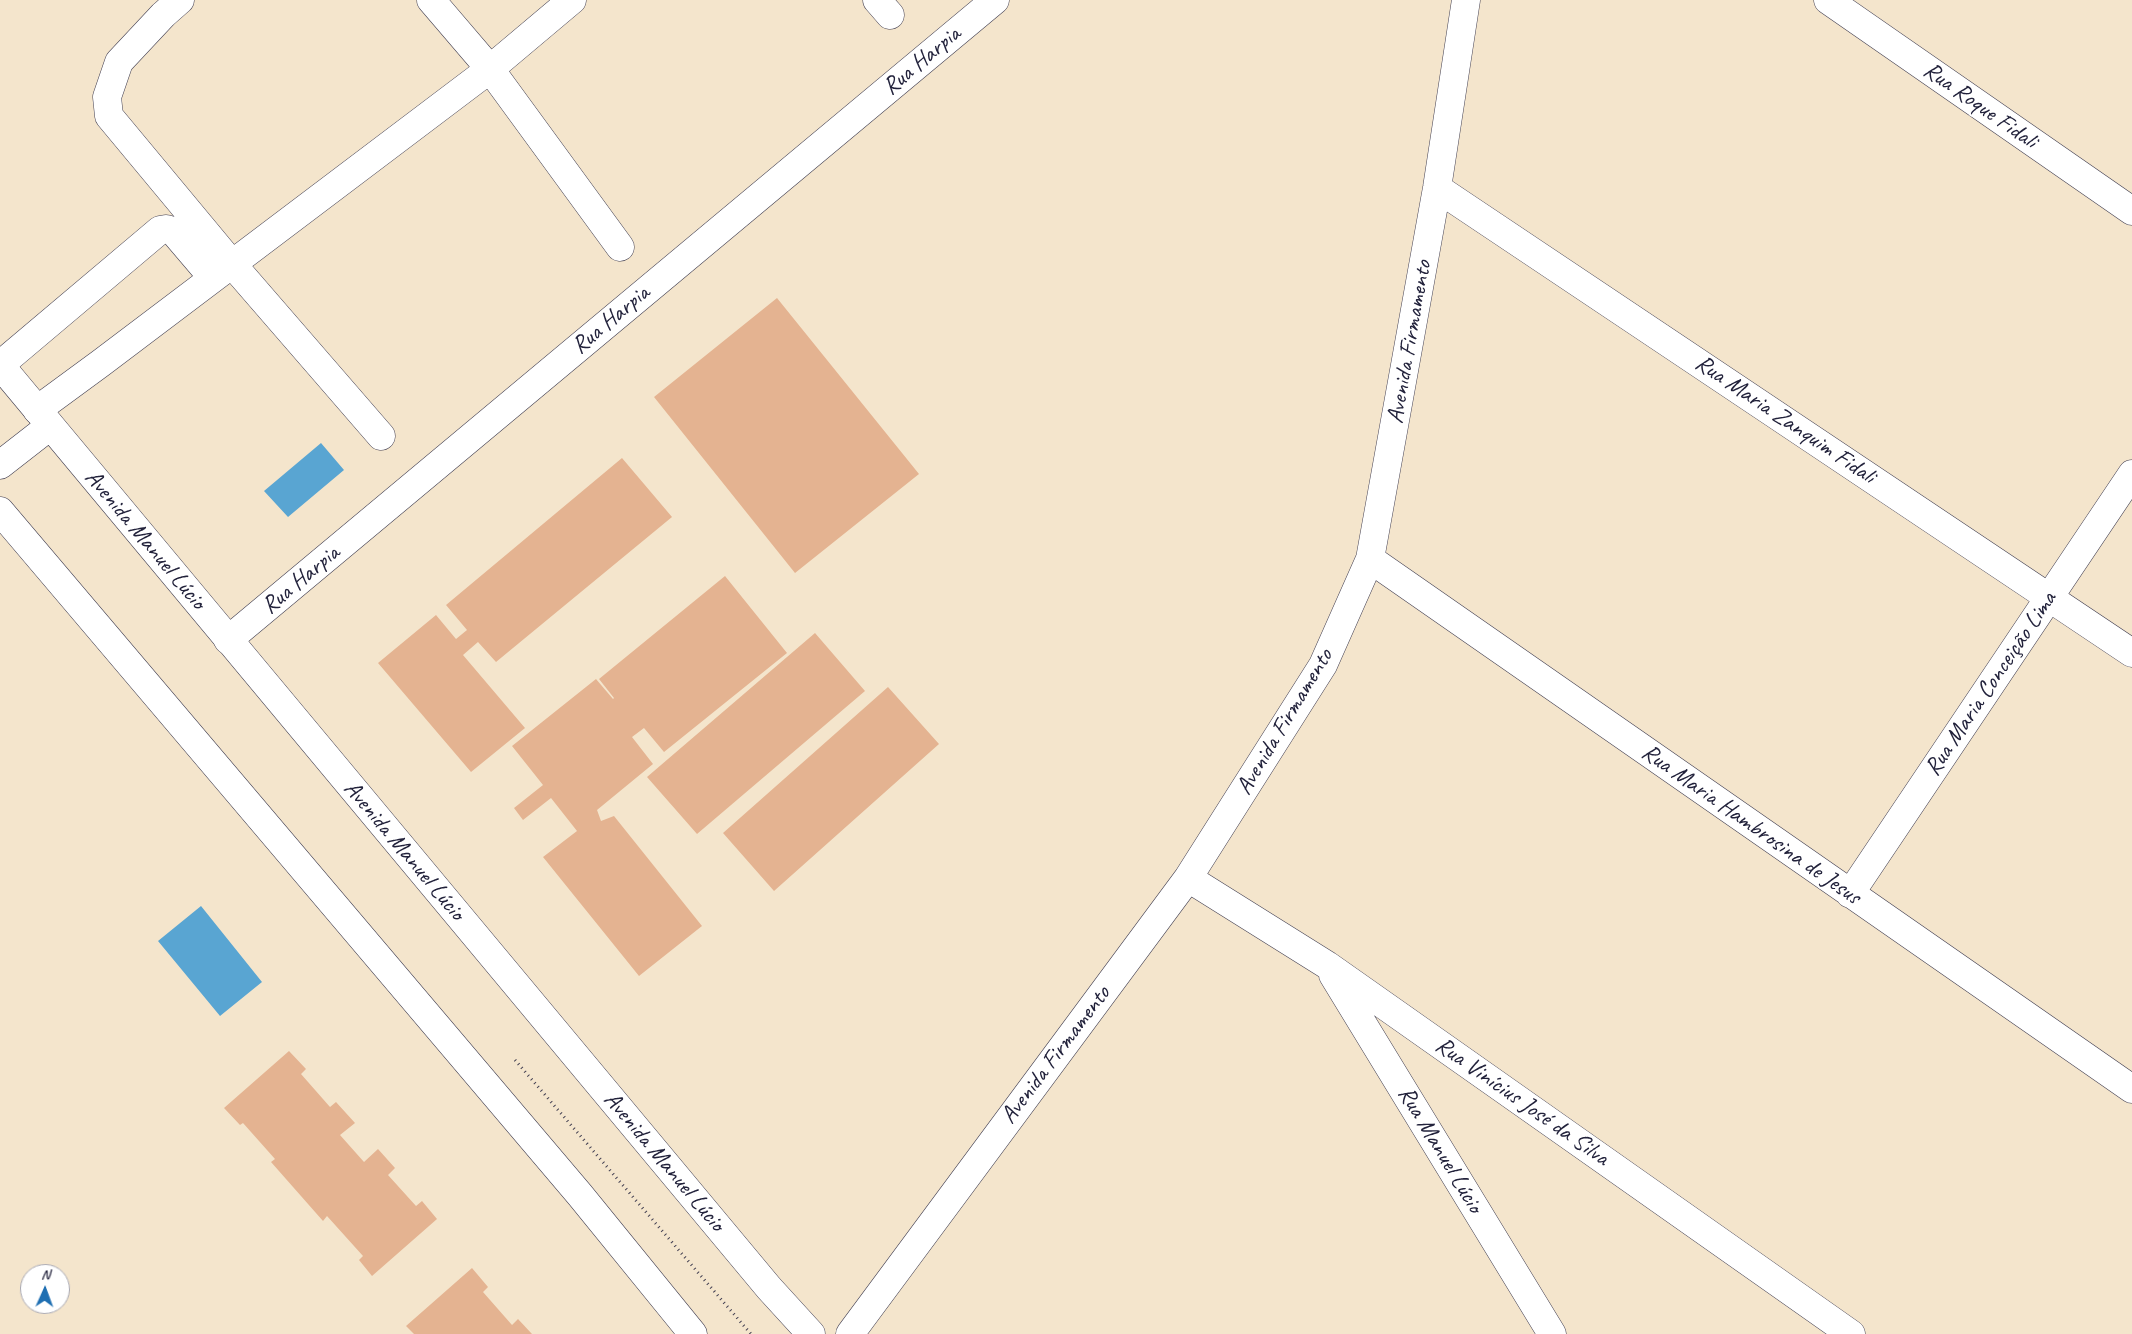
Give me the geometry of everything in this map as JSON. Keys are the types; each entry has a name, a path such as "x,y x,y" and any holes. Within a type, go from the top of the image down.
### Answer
{"street":[{"path":"180,0 163,14 119,62 107,98 107,106 110,116 223,271"},
{"path":"431,0 490,69 620,247"},
{"path":"0,464 44,418 223,271 490,69 572,0"},
{"name":"Rua Harpia","path":"228,640 995,0"},
{"name":"Avenida Firmamento","path":"850,1334 1188,878 1323,665 1370,559 1438,188 1466,0"},
{"name":"Rua Roque Fidali","path":"1828,0 2132,211"},
{"name":"Rua Maria Zanquim Fidali","path":"1438,188 2050,596 2132,653"},
{"path":"0,365 160,230 166,229 173,231 223,271 381,436"},
{"name":"Avenida Manuel Lúcio","path":"0,365 769,1288 811,1334"},
{"name":"Rua Maria Conceição Lima","path":"1850,894 2132,474"},
{"path":"0,511 580,1195 693,1334"},
{"name":"Rua Maria Hambrosina de Jesus","path":"1370,559 2132,1090"},
{"name":"Rua Vinícius José da Silva","path":"1188,878 1327,965 1851,1334"},
{"name":"Rua Manuel Lúcio","path":"1327,965 1552,1334"}],"water":[{"path":"321,443 344,470 288,517 264,491"},
{"path":"201,906 262,982 220,1016 158,941"}],"building":[{"path":"777,298 919,474 795,573 654,397"},
{"path":"622,458 672,517 496,662 478,642 463,655 525,728 471,772 378,663 436,615 456,639 467,630 446,605"},
{"path":"725,576 787,653 664,752 644,728 632,737 653,764 597,810 601,821 614,816 702,926 639,976 543,857 577,831 551,798 523,820 514,808 543,785 512,746 596,679 613,699 599,679"},
{"path":"815,633 865,691 697,834 647,777"},
{"path":"888,687 939,744 774,891 723,833"},
{"path":"289,1051 306,1069 301,1074 330,1107 336,1102 355,1123 340,1135 364,1162 378,1149 395,1168 388,1175 416,1206 422,1201 437,1219 372,1276 359,1260 363,1256 327,1216 323,1221 271,1162 275,1159 243,1123 240,1125 224,1108"},
{"path":"472,1268 488,1287 483,1292 512,1325 518,1319 532,1334 414,1334 406,1326"}]}
